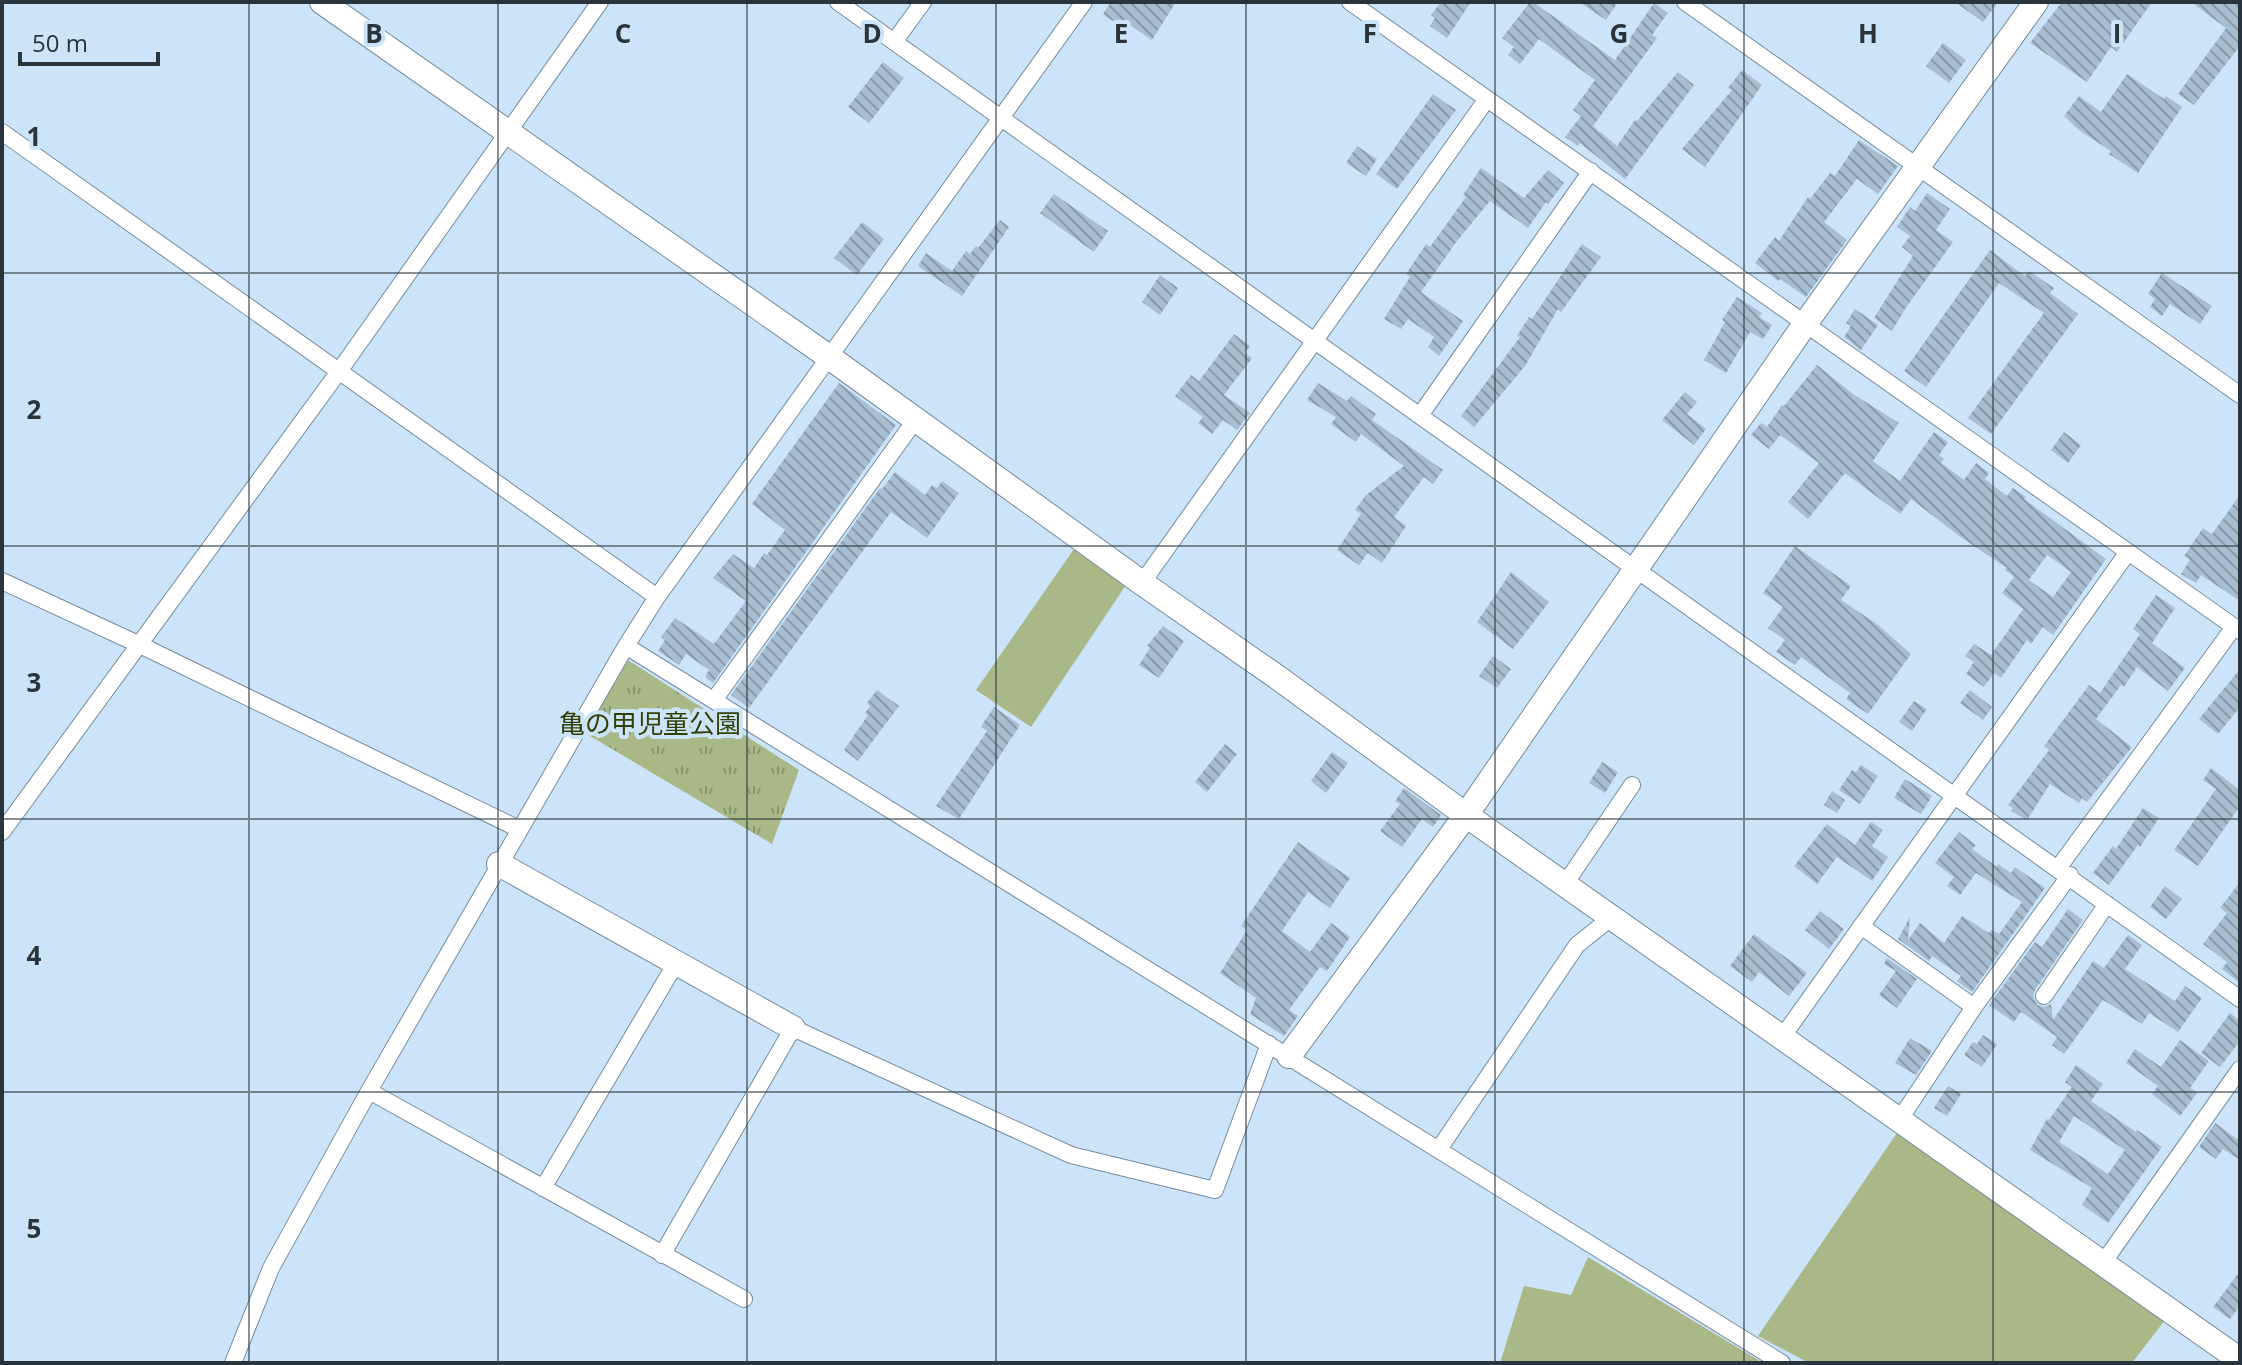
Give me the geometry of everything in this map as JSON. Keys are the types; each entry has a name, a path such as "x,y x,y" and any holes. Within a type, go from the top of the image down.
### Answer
{"street":[{"path":"322,2 829,357 1466,815 2240,1360"},
{"path":"2,832 340,370 600,2"},
{"path":"838,2 2240,999"},
{"path":"894,42 923,2"},
{"path":"233,1363 271,1268 369,1091 626,646 657,597 1084,2"},
{"path":"1350,2 2237,629 2064,871 1900,1119"},
{"path":"1685,2 2240,395"},
{"path":"499,864 793,1028 1071,1155 1215,1190 1279,1050 1466,815 1805,324 2036,2"},
{"path":"1142,583 1487,99"},
{"path":"2,132 657,597"},
{"path":"1421,414 1591,171"},
{"path":"714,700 916,419"},
{"path":"1783,1036 2128,552"},
{"path":"2,581 519,829"},
{"path":"626,646 1782,1363"},
{"path":"1565,884 1632,785"},
{"path":"2044,996 2107,904"},
{"path":"1439,1149 1577,945 1612,917"},
{"path":"1861,926 1974,1007"},
{"path":"543,1188 676,963"},
{"path":"662,1255 793,1028"},
{"path":"2103,1263 2240,1069"},
{"path":"369,1091 744,1299"}],"green space":[{"path":"1074,549 1126,585 1031,727 976,690"},
{"name":"亀の甲児童公園","path":"628,660 799,770 772,844 585,733"},
{"path":"1897,1133 2165,1320 2132,1363 1809,1363 1758,1336"},
{"path":"1588,1257 1763,1363 1500,1363 1524,1286 1571,1295"}],"building":[{"path":"1111,2 1176,2 1152,40 1128,24 1124,29 1103,14"},
{"path":"1441,2 1471,2 1447,38 1430,26 1435,18 1431,15"},
{"path":"1530,2 1615,60 1654,3 1668,13 1652,35 1657,38 1593,126 1617,146 1635,120 1678,72 1694,85 1625,179 1580,143 1578,146 1565,137 1581,116 1573,110 1595,80 1539,39 1520,64 1508,55 1514,47 1502,38"},
{"path":"1579,2 1618,2 1606,20"},
{"path":"1955,2 1998,2 1983,22"},
{"path":"2062,2 2152,2 2117,52 2111,47 2087,82 2030,43"},
{"path":"2191,2 2240,2 2240,46 2194,105 2178,94 2226,28"},
{"path":"1943,43 1966,60 1949,83 1926,66"},
{"path":"883,62 904,78 869,123 848,107"},
{"path":"1742,70 1762,85 1705,167 1682,149 1732,90 1728,88"},
{"path":"2127,74 2164,99 2166,96 2182,107 2138,173 2109,154 2111,151 2080,131 2064,116 2079,96 2101,112"},
{"path":"1433,94 1456,110 1397,189 1376,174"},
{"path":"1859,140 1898,166 1878,194 1857,179 1824,222 1847,240 1806,297 1755,263 1775,237 1779,241 1808,197 1810,199 1830,173 1835,176"},
{"path":"1357,146 1377,159 1366,176 1346,163"},
{"path":"1481,168 1524,198 1548,170 1564,183 1528,228 1490,201 1457,241 1421,292 1463,321 1439,356 1428,347 1434,337 1408,319 1401,329 1384,319 1410,277 1406,274 1426,244 1430,247 1466,197 1463,195"},
{"path":"1927,193 1950,209 1936,230 1953,242 1892,331 1874,318 1913,256 1902,247 1910,236 1897,227 1910,207 1915,211"},
{"path":"1054,194 1108,231 1094,252 1040,213"},
{"path":"1000,220 1009,227 962,296 918,266 926,253 952,271 966,251 970,254 976,246 978,248"},
{"path":"862,222 884,239 857,275 834,258"},
{"path":"1582,244 1601,257 1561,312 1558,309 1525,366 1474,427 1461,416 1520,337 1517,336 1529,317 1532,319"},
{"path":"1990,250 2025,276 2029,271 2054,288 2050,293 2078,314 1991,434 1968,418 2044,313 1999,283 1926,387 1904,371"},
{"path":"2162,273 2212,306 2200,324 2170,304 2162,316 2150,307 2155,299 2148,294"},
{"path":"1160,275 1178,288 1160,315 1142,302"},
{"path":"1737,297 1762,313 1759,317 1772,325 1763,339 1750,332 1726,373 1704,360 1725,322 1722,320"},
{"path":"1855,309 1878,325 1861,350 1844,337 1851,326 1846,323"},
{"path":"1234,334 1250,346 1245,353 1252,358 1224,395 1250,413 1237,430 1223,420 1212,434 1198,423 1203,417 1175,396 1191,375 1199,381"},
{"path":"1817,365 1853,394 1899,423 1873,461 1897,479 1900,481 1934,432 1948,442 1939,455 1944,459 1941,463 1964,480 1976,463 1989,473 1985,479 2007,496 2013,488 2106,559 2053,635 2043,627 2031,644 2027,640 2001,678 1994,673 1984,687 1966,674 1974,662 1965,656 1974,644 1991,655 2023,609 2002,593 2014,577 2005,570 2007,568 1911,499 1900,514 1845,473 1808,519 1788,502 1819,463 1780,435 1769,449 1751,435 1761,423 1767,427","holes":["2047,555 2071,572 2053,597 2029,580"]},
{"path":"839,383 896,425 713,683 705,677 709,670 686,654 679,665 658,651 665,640 661,637 675,618 714,644 746,601 713,578 733,554 754,568 785,530 752,504"},
{"path":"1318,383 1347,401 1351,396 1376,414 1372,420 1443,470 1433,484 1424,477 1394,517 1406,526 1382,563 1368,553 1359,565 1337,550 1361,514 1355,510 1366,495 1404,466 1361,434 1356,442 1331,424 1336,417 1307,400"},
{"path":"1685,392 1697,402 1687,414 1706,429 1694,445 1662,420"},
{"path":"2064,432 2081,445 2068,463 2051,450"},
{"path":"895,472 925,495 932,485 937,488 942,481 959,493 927,538 891,512 749,708 731,695 880,488"},
{"path":"2240,495 2240,601 2201,575 2196,583 2181,574 2190,560 2184,556 2203,528 2212,534"},
{"path":"1795,546 1851,586 1841,600 1878,625 1911,654 1868,714 1846,699 1850,693 1801,657 1795,665 1776,652 1785,640 1768,628 1783,607 1763,593"},
{"path":"1511,572 1549,602 1513,649 1477,622"},
{"path":"2156,595 2175,608 2152,643 2185,668 2168,691 2137,667 2096,719 2132,747 2087,802 2082,798 2079,803 2050,784 2027,820 2011,811 2013,808 2008,805 2049,750 2044,746 2089,685 2100,693 2140,634 2133,629"},
{"path":"1163,626 1184,641 1159,678 1139,665 1150,648 1147,646"},
{"path":"1493,656 1511,669 1497,688 1479,676"},
{"path":"2240,669 2240,707 2218,734 2199,719"},
{"path":"877,690 899,706 858,761 844,750 868,715 865,713 870,706 867,703"},
{"path":"1970,690 1992,707 1983,720 1960,703"},
{"path":"1914,701 1927,709 1912,731 1899,722"},
{"path":"994,707 1020,725 959,819 936,806 987,731 981,727"},
{"path":"1225,744 1237,754 1207,792 1195,782"},
{"path":"1332,752 1348,763 1326,793 1311,781"},
{"path":"1602,762 1618,772 1605,793 1589,783"},
{"path":"1861,765 1878,776 1860,804 1839,790 1852,770 1856,772"},
{"path":"2211,768 2240,790 2240,806 2198,866 2174,850 2216,789 2203,780"},
{"path":"1905,779 1932,796 1921,814 1894,798"},
{"path":"1404,788 1441,815 1433,827 1422,819 1402,847 1380,831 1400,804 1395,801"},
{"path":"1832,791 1845,800 1837,813 1824,805"},
{"path":"2143,808 2159,818 2109,885 2093,873 2113,846 2116,849"},
{"path":"1871,822 1883,830 1872,846 1888,857 1872,881 1837,857 1817,884 1794,866 1827,824 1855,845"},
{"path":"1959,832 1976,845 1972,849 1997,867 1998,864 2011,873 2015,867 2045,888 1972,992 1957,981 1961,976 1932,956 1929,961 1898,939 1910,917 1908,940 1920,923 1944,943 1962,916 1989,933 1991,930 1999,934 2022,902 1976,873 1960,895 1947,886 1954,877 1935,863"},
{"path":"1298,842 1350,878 1330,908 1308,892 1282,931 1310,952 1331,923 1350,937 1327,971 1320,967 1289,1010 1298,1016 1284,1036 1250,1014 1256,998 1220,973 1247,930 1241,926"},
{"path":"2240,882 2240,983 2222,969 2227,962 2203,944 2227,913 2220,908"},
{"path":"2165,886 2182,899 2166,919 2150,907"},
{"path":"2068,909 2083,920 2035,990 2033,996 2037,1005 2044,1007 2051,1004 2053,1020 2093,961 2104,968 2128,935 2142,945 2125,969 2175,1001 2185,986 2202,998 2178,1032 2149,1013 2142,1024 2103,1000 2064,1054 2052,1045 2057,1037 2021,1012 2014,1022 1989,1005 2035,942 2042,947"},
{"path":"1820,911 1844,929 1829,949 1805,930"},
{"path":"1754,934 1807,973 1789,996 1759,972 1752,982 1730,966"},
{"path":"1887,958 1917,979 1897,1008 1879,995 1896,971 1884,964"},
{"path":"2230,1013 2240,1021 2240,1041 2220,1067 2201,1053"},
{"path":"1983,1035 1997,1044 1982,1067 1964,1055 1973,1042 1977,1044"},
{"path":"1910,1038 1932,1051 1916,1075 1895,1063"},
{"path":"2180,1040 2209,1061 2190,1088 2197,1093 2180,1116 2152,1094 2158,1086 2126,1063 2135,1049 2161,1067"},
{"path":"2076,1065 2103,1084 2091,1101 2162,1147 2108,1223 2082,1205 2092,1188 2030,1150 2047,1119 2072,1087 2065,1082","holes":["2074,1116 2125,1150 2108,1174 2059,1142"]},
{"path":"1948,1086 1961,1094 1947,1116 1934,1108"},
{"path":"2215,1123 2240,1141 2240,1160 2223,1149 2216,1159 2199,1147"},
{"path":"2240,1271 2240,1306 2230,1319 2213,1307"}]}
